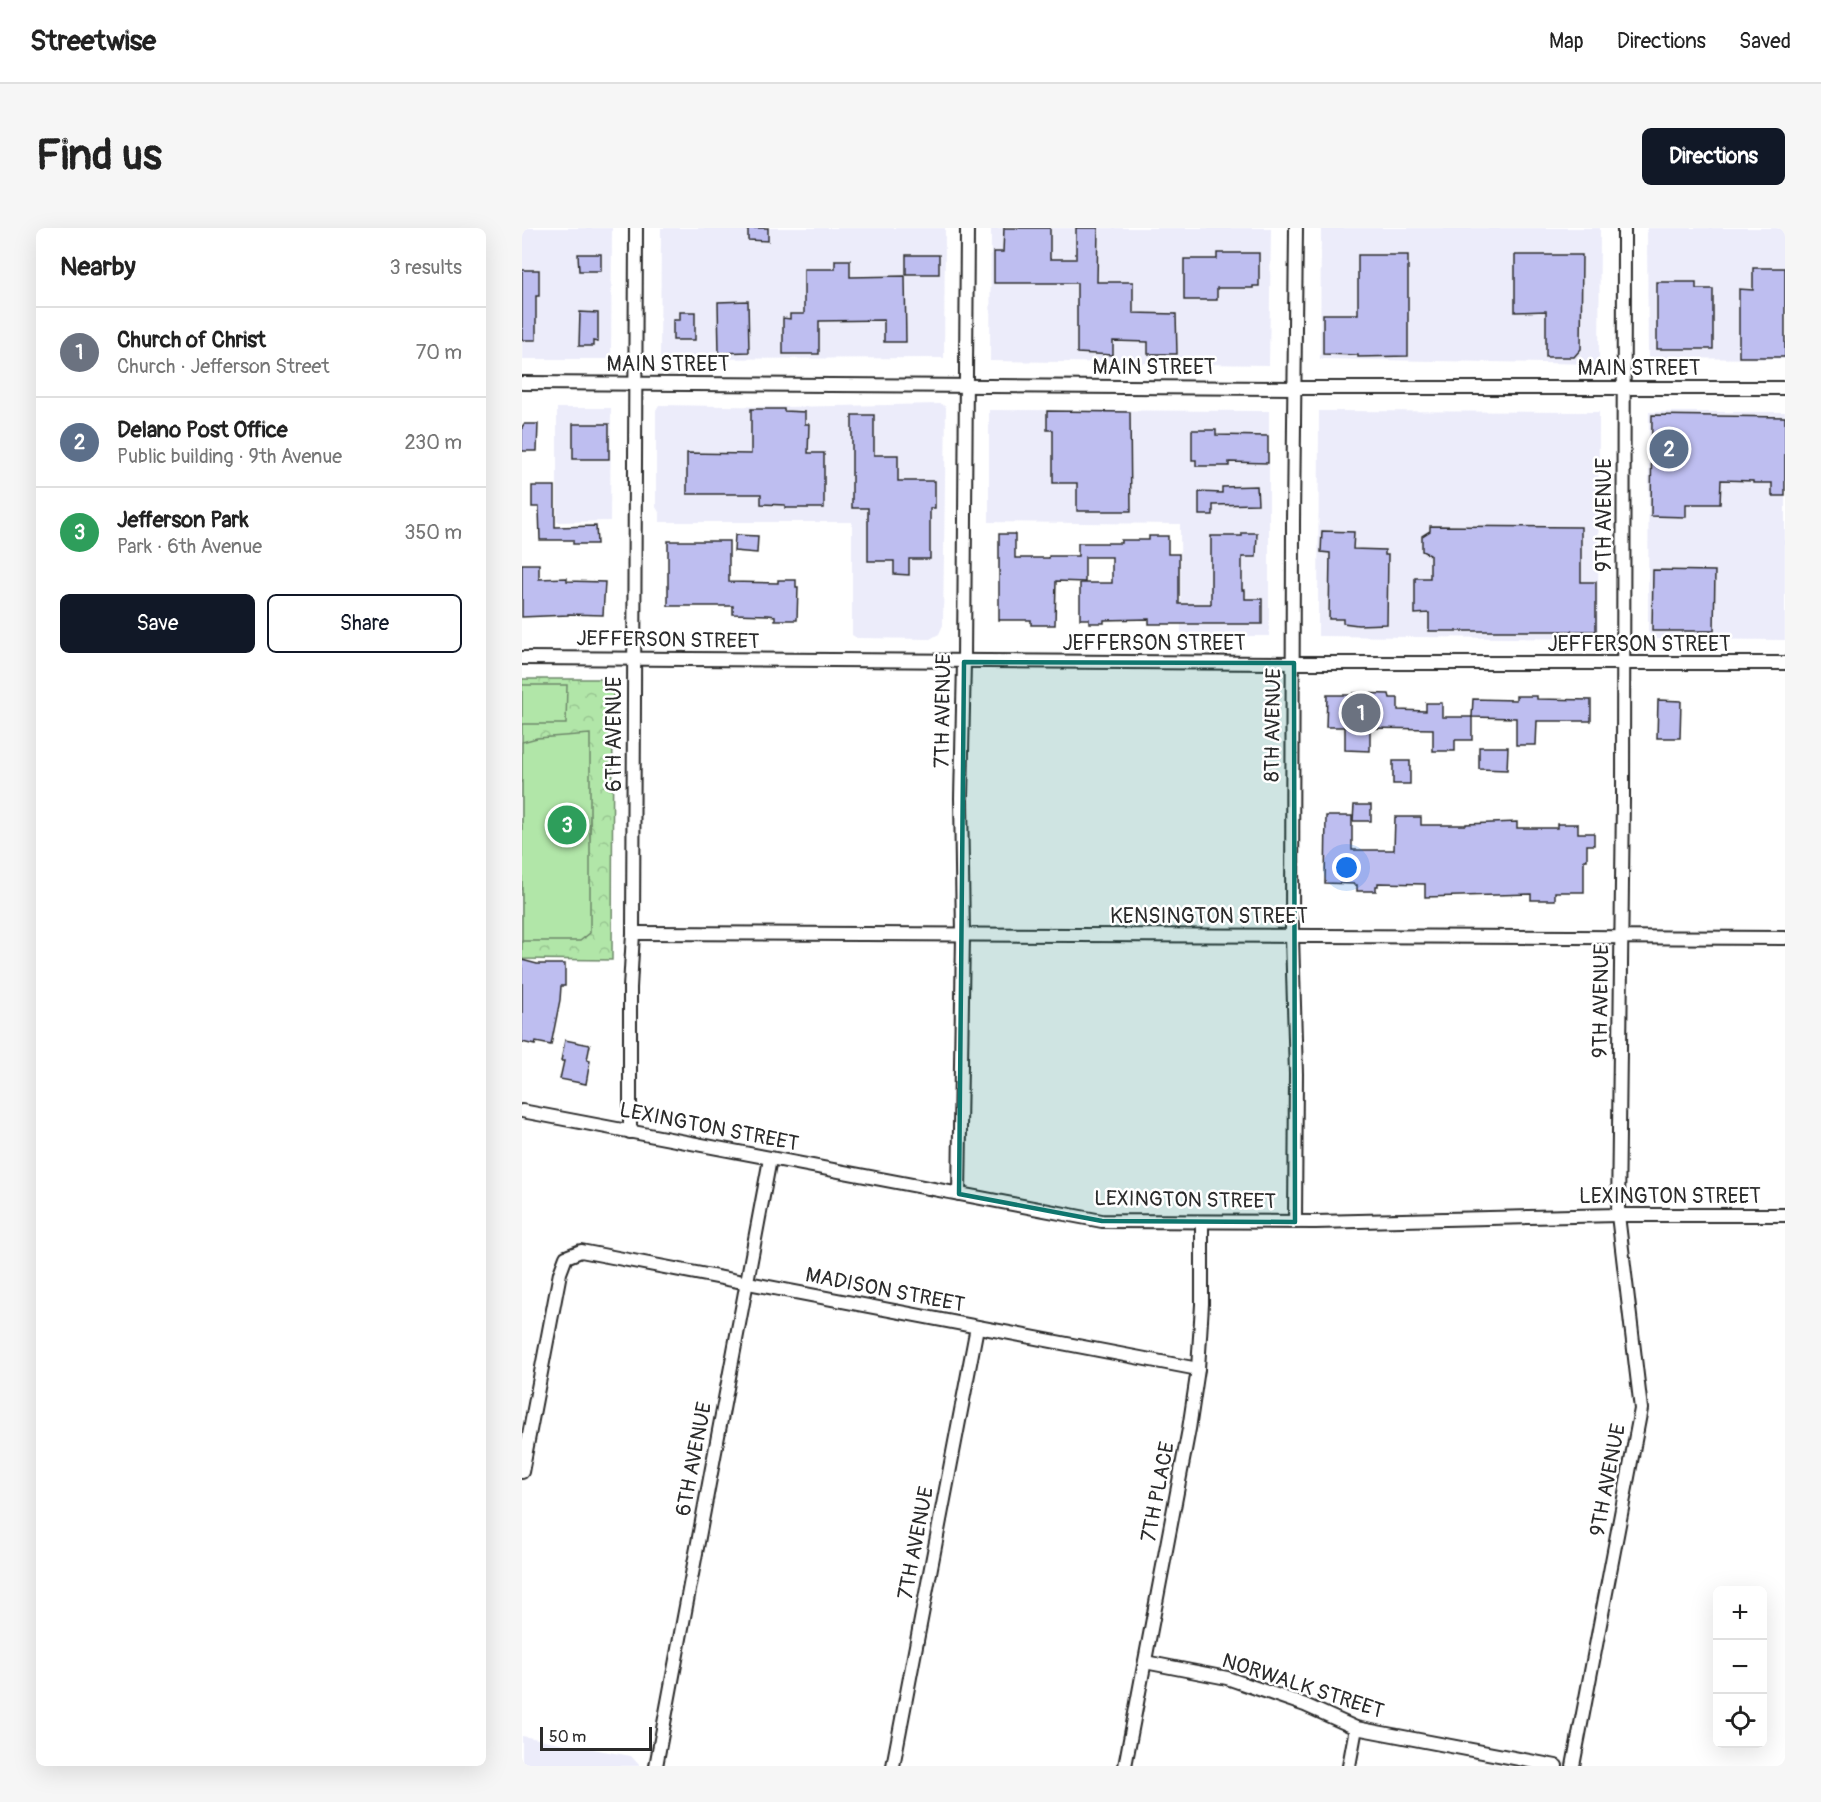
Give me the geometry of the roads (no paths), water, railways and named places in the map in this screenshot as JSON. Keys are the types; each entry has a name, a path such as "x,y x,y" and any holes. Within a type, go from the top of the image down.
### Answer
{"street":[{"name":"6TH AVENUE","path":"630,1132 636,228"},
{"name":"7TH AVENUE","path":"959,1194 963,935 961,798 967,228"},
{"name":"8TH AVENUE","path":"1295,1222 1296,1074 1292,936 1296,228"},
{"name":"9TH AVENUE","path":"1573,1766 1641,1409 1618,1215 1618,1074 1622,938 1624,228"},
{"name":"MAIN STREET","path":"522,383 1295,388 1785,388"},
{"name":"JEFFERSON STREET","path":"522,658 964,662 1785,663"},
{"name":"KENSINGTON STREET","path":"633,933 1785,938"},
{"name":"LEXINGTON STREET","path":"522,1111 1102,1221 1295,1222 1618,1215 1785,1215"},
{"name":"6TH AVENUE","path":"656,1766 770,1158"},
{"name":"7TH PLACE","path":"1125,1766 1190,1429 1198,1369 1202,1304 1202,1222"},
{"name":"MADISON STREET","path":"522,1472 560,1273 566,1257 581,1251 1198,1369"},
{"name":"7TH AVENUE","path":"893,1766 977,1327"},
{"name":"NORWALK STREET","path":"1145,1662 1227,1678 1305,1705 1356,1728 1556,1766"},
{"path":"1349,1766 1356,1728"}],"place":[{"name":"Delano Post Office","path":"1669,449"},
{"name":"Church of Christ","path":"1361,713"},
{"name":"Jefferson Park","path":"567,825"}]}
